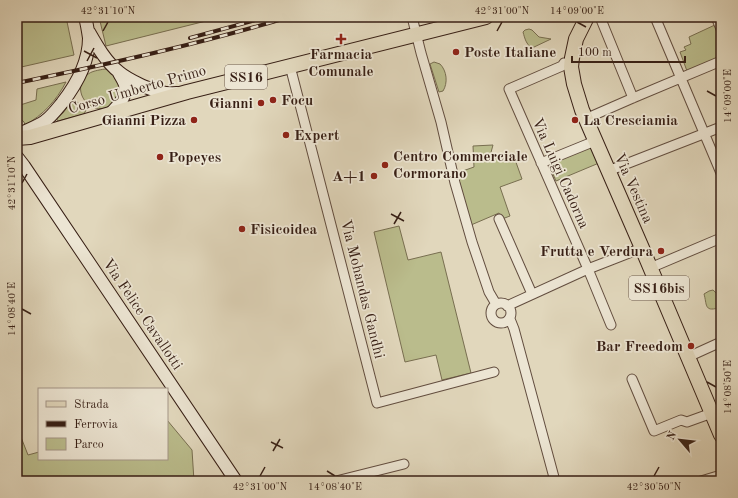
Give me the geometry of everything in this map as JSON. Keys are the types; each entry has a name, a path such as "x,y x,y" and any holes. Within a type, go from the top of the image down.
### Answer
{"main road":[{"name":"Corso Umberto Primo","path":"20,146 110,114 187,92 486,17"},
{"name":"Via Vestina","path":"581,17 572,29 564,63 565,75 570,93 584,115"},
{"name":"Via Vestina","path":"581,17 571,67 574,84 584,115 688,357 716,416 721,435"},
{"path":"86,23 95,44 119,73 124,82 125,92 119,104 110,114"},
{"path":"20,146 53,113 67,96 80,74 86,59 88,45 86,23"},
{"path":"119,73 153,91 167,94 187,92"},
{"name":"Via Felice Cavallotti","path":"20,146 236,481"}],"street":[{"path":"412,17 441,122 455,183 472,242 489,292 496,304"},
{"path":"600,17 633,98"},
{"path":"655,17 721,173"},
{"path":"584,115 633,98 721,61"},
{"name":"Via Luigi Cadorna","path":"564,63 562,66 509,89 611,325"},
{"name":"Via Mohandas Gandhi","path":"290,66 377,403 494,372"},
{"path":"608,171 721,127"},
{"path":"541,163 595,141"},
{"path":"499,219 532,294"},
{"path":"650,268 721,238"},
{"path":"508,306 588,269 642,248"},
{"path":"510,319 503,323 498,323 493,320 491,315 492,309 496,304 502,303 508,306 511,313 510,319 555,481"},
{"path":"688,357 721,342"},
{"path":"632,380 654,431 681,420 687,422 716,416"},
{"path":"336,481 404,464"},
{"path":"701,481 721,475"}],"green space":[{"path":"17,17 66,17 74,55 17,68"},
{"path":"99,17 222,17 106,46"},
{"path":"717,24 721,35 721,57 687,71 680,52 686,50 684,47 691,44 689,37"},
{"path":"529,29 539,37 551,39 532,48 527,43 523,32"},
{"path":"434,62 440,64 446,77 445,88 443,91 439,92 430,64"},
{"path":"105,69 113,72 117,78 121,94 110,107 99,109 92,107 83,98 81,86 83,80 89,74"},
{"path":"66,82 48,107 38,117 25,125 18,115 17,106 36,100 37,89"},
{"path":"76,101 86,110 84,114 58,121 56,118 63,113 71,102"},
{"path":"590,144 599,163 556,181 548,163"},
{"path":"493,145 490,156 501,160 513,154 522,179 500,187 510,216 502,219 499,213 471,225 457,173 474,167 473,146"},
{"path":"399,226 408,260 441,252 471,373 442,380 436,355 405,362 374,232"},
{"path":"713,290 717,294 720,303 718,308 710,309 707,306 704,294"},
{"path":"168,421 192,450 194,481 17,481 17,427 28,455 38,452 38,460 168,460"}],"railway":[{"path":"190,38 267,17"},
{"path":"17,83 188,45 289,17"}],"place":[{"name":"Farmacia Comunale","path":"341,39"},
{"name":"Poste Italiane","path":"456,52"},
{"name":"Focu","path":"273,100"},
{"name":"Gianni","path":"261,103"},
{"name":"Gianni Pizza","path":"194,120"},
{"name":"La Cresciamia","path":"575,120"},
{"name":"Expert","path":"286,135"},
{"name":"Popeyes","path":"160,157"},
{"name":"Centro Commerciale Cormorano","path":"385,165"},
{"name":"A+1","path":"374,176"},
{"name":"Fisicoidea","path":"242,229"},
{"name":"Frutta e Verdura","path":"661,251"},
{"name":"Bar Freedom","path":"691,346"}]}
